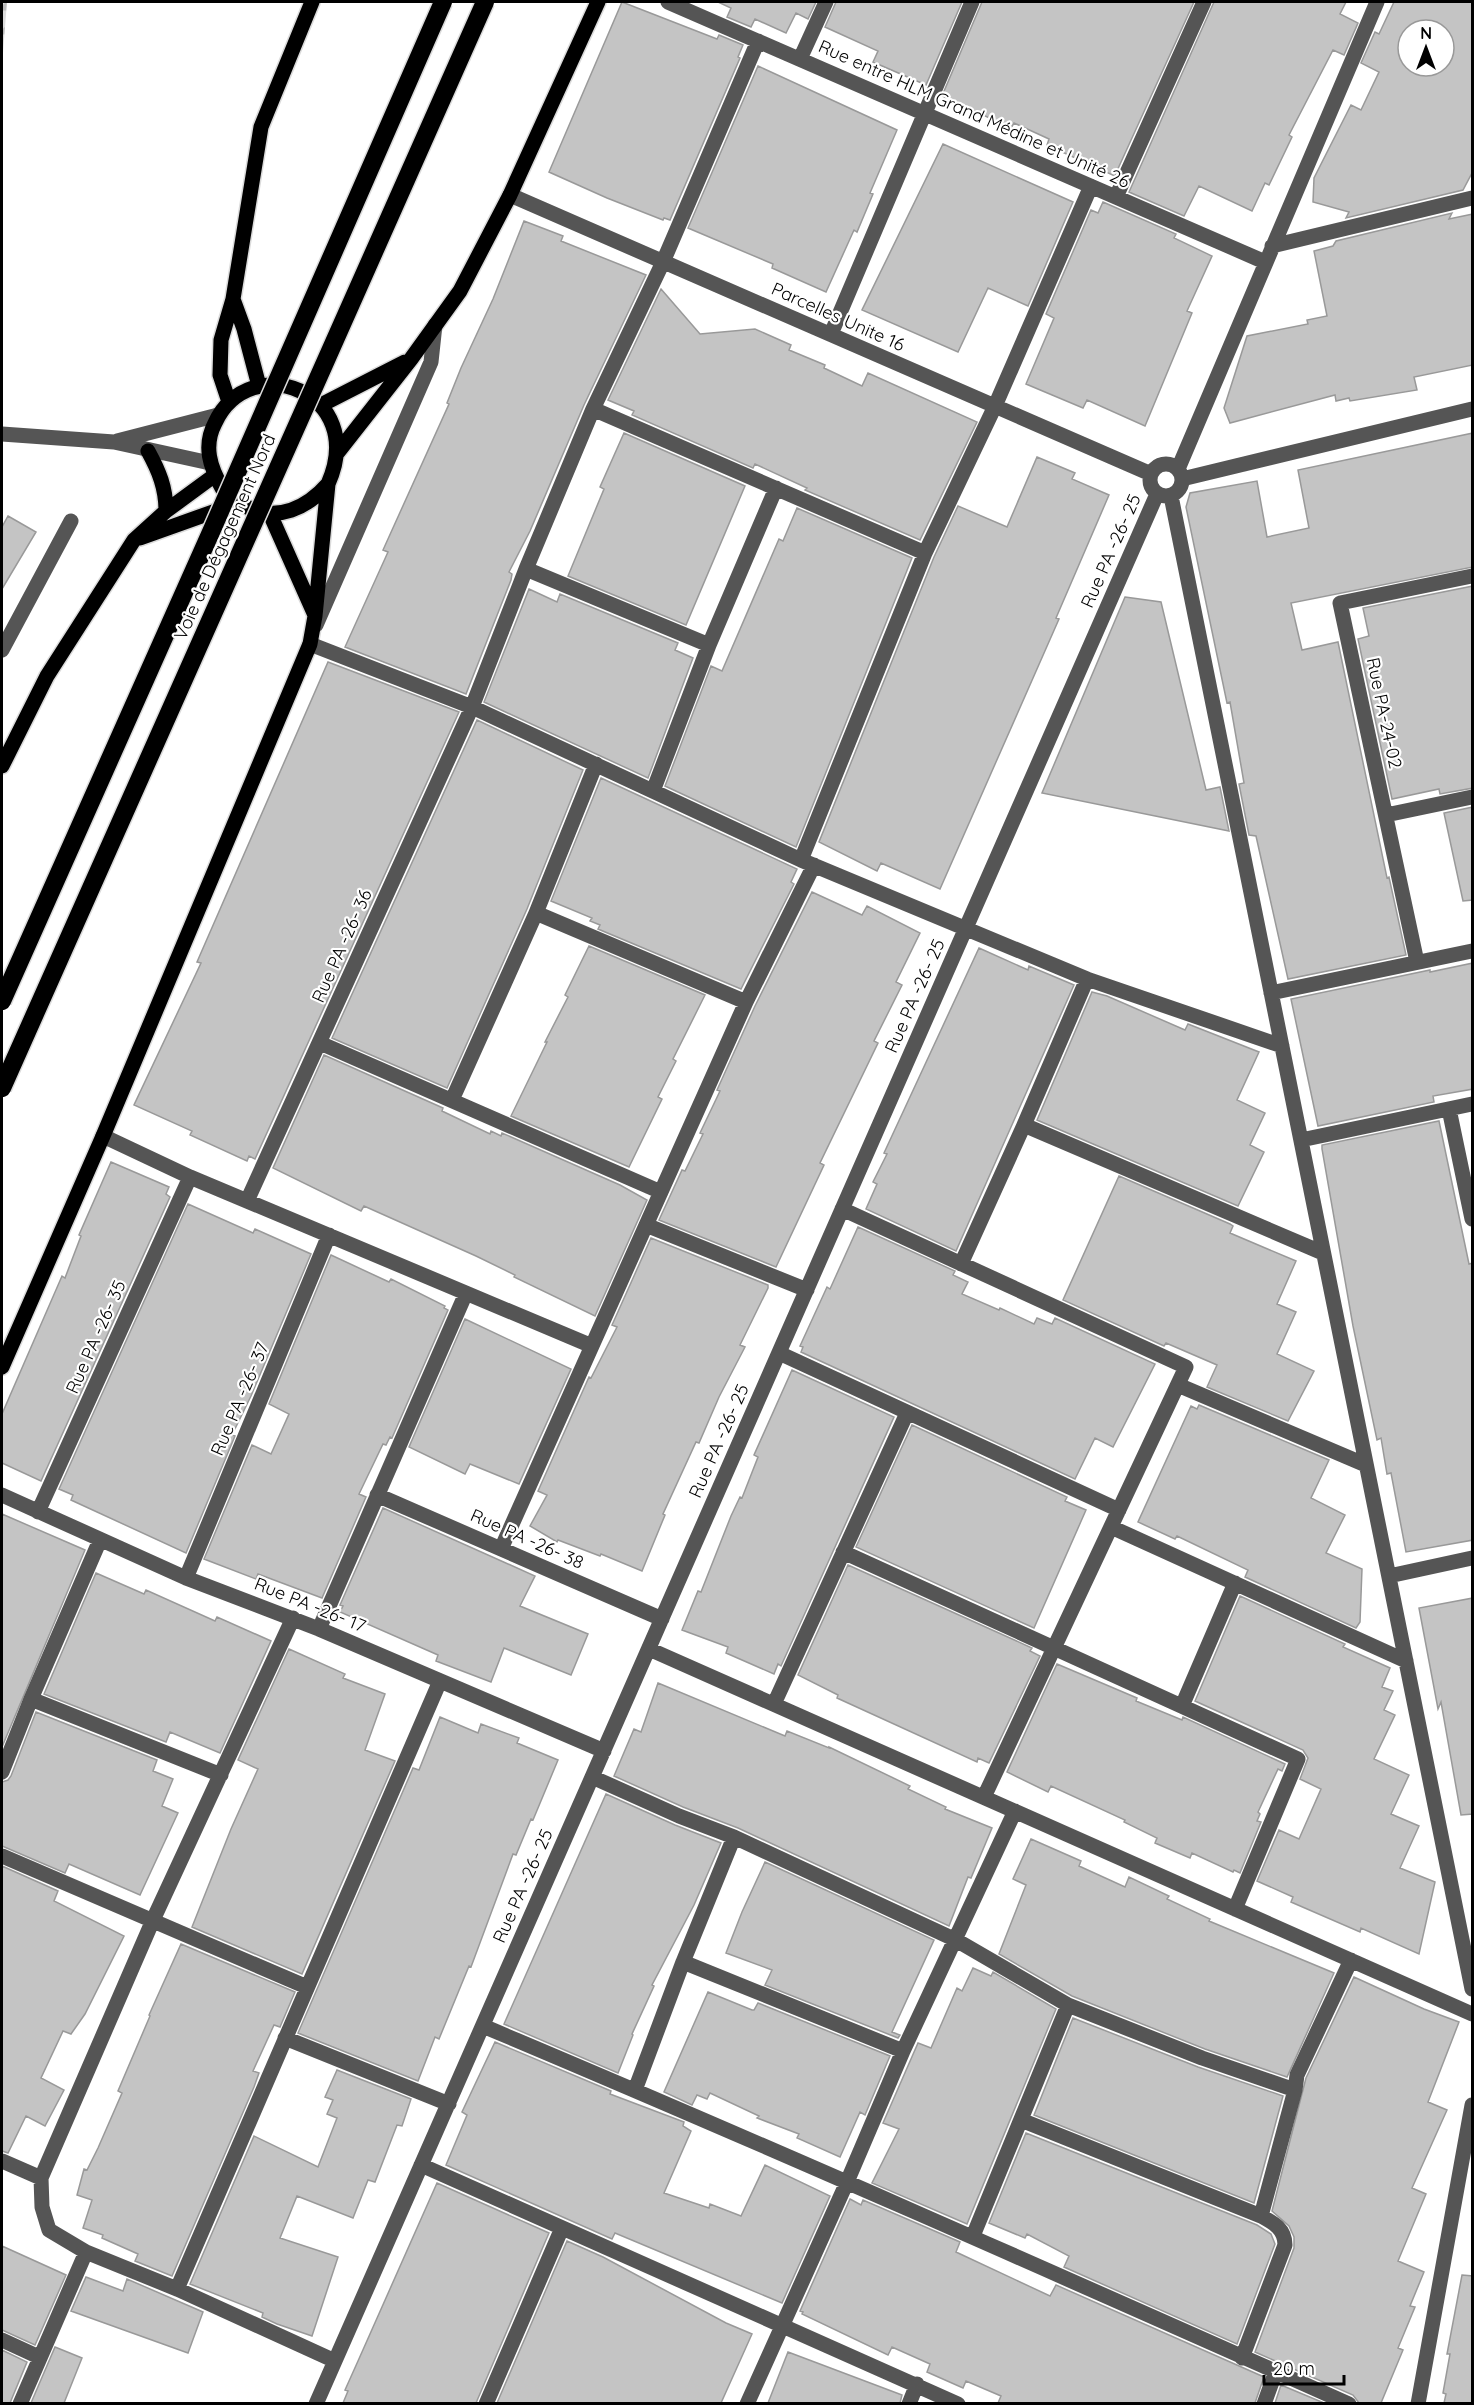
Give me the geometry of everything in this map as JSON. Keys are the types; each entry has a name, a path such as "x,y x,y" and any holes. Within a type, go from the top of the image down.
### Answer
{"highway":[{"name":"Voie de Dégagement Nord","path":"2,1001 443,2"},
{"name":"Voie de Dégagement Nord","path":"2,1088 485,2"}],"main road":[{"path":"229,402 220,375 221,340 233,299 261,127 312,2"},
{"path":"338,452 411,359 460,291 510,195 598,2"},
{"path":"233,299 244,329 259,386"},
{"path":"321,405 411,359"},
{"path":"2,1367 103,1136 311,639 328,484 335,468 338,452 336,435 330,419 321,405 308,395 293,388 276,385 259,386 243,392 229,402 218,415 211,430 208,447 212,469 225,493 238,504 270,514 287,512 303,506 328,484"},
{"path":"148,451 164,486 166,510"},
{"path":"2,765 47,676 134,540 212,469"},
{"path":"134,540 238,504"},
{"path":"270,514 315,616"}],"street":[{"name":"Rue entre HLM Grand Médine et Unité 26","path":"668,2 1264,262"},
{"path":"800,59 826,2"},
{"path":"831,334 972,2"},
{"path":"1116,197 1204,2"},
{"path":"1164,495 1177,493 1180,474 1264,262 1377,2"},
{"name":"Rue PA -26- 36","path":"247,1201 472,707 592,409 663,262 758,41"},
{"path":"501,1549 808,863 924,553 995,406 1091,186"},
{"name":"Parcelles Unite 16","path":"510,195 1151,474"},
{"path":"1272,246 1473,198"},
{"path":"435,325 432,362 311,639 472,707 808,863 1087,980 1282,1046"},
{"path":"592,409 924,553"},
{"path":"1180,474 1473,410"},
{"path":"114,442 218,415"},
{"path":"2,434 114,442 212,469"},
{"path":"1180,474 1173,465 1161,465 1151,474 1149,482 1164,495 1282,1046 1473,1989"},
{"path":"653,791 709,645 776,488"},
{"name":"Rue PA -26- 25","path":"316,2403 966,929 1164,495"},
{"path":"2,650 71,521"},
{"path":"526,569 709,645"},
{"name":"Rue PA-24-02","path":"1417,962 1340,603 1473,576"},
{"path":"452,1100 536,913 596,764"},
{"path":"1386,815 1473,797"},
{"path":"536,913 746,1002"},
{"path":"1271,993 1473,951"},
{"path":"961,1264 1087,980"},
{"path":"320,1043 661,1192"},
{"path":"1301,1140 1473,1104"},
{"path":"1449,1109 1473,1219"},
{"path":"1024,1125 1323,1253"},
{"path":"103,1136 190,1177 592,1346"},
{"name":"Rue PA -26- 35","path":"38,1512 190,1177"},
{"path":"842,1209 1186,1366 984,1797"},
{"path":"646,1225 807,1290"},
{"name":"Rue PA -26- 37","path":"186,1578 329,1235"},
{"path":"319,1629 466,1293"},
{"path":"779,1353 1119,1510"},
{"path":"1178,1385 1366,1465"},
{"path":"774,1704 907,1413"},
{"name":"Rue PA -26- 17","path":"2,1495 186,1578 293,1618 604,1751"},
{"name":"Rue PA -26- 38","path":"377,1495 662,1619"},
{"path":"1111,1527 1406,1661"},
{"path":"2,1772 100,1540"},
{"path":"843,1552 1298,1759 1235,1909"},
{"path":"1389,1576 1473,1558"},
{"path":"1182,1706 1235,1583"},
{"path":"293,1618 153,1920 41,2178 42,2207 49,2230 86,2252 177,2289 335,2361"},
{"path":"649,1649 1473,2013"},
{"path":"177,2289 440,1681"},
{"path":"31,1699 221,1775"},
{"path":"592,1777 679,1816 734,1837 956,1940 1068,2006 1202,2058 1295,2090"},
{"path":"747,2403 847,2182 903,2051 1015,1811"},
{"path":"635,2090 683,1962 734,1837"},
{"path":"2,1856 308,1987"},
{"path":"1261,2216 1297,2075 1352,1960"},
{"path":"683,1962 903,2051"},
{"path":"973,2236 1068,2006"},
{"path":"483,2026 973,2236 1242,2358 1349,2403"},
{"path":"285,2038 448,2104"},
{"path":"1418,2403 1473,2105"},
{"path":"1021,2120 1261,2216 1281,2230 1285,2237 1285,2245 1242,2358"},
{"path":"2,2161 41,2178"},
{"path":"421,2165 958,2403"},
{"path":"492,2402 562,2228"},
{"path":"20,2403 86,2252"},
{"path":"2,2340 39,2358"},
{"path":"1264,2403 1276,2371"},
{"path":"909,2403 917,2384"}],"green space":[{"path":"2,2 7,2 2,65"}],"building":[{"path":"622,2 717,39 719,35 743,45 738,57 740,58 670,220 664,218 663,220 607,198 549,172"},
{"path":"718,2 816,2 808,19 796,13 786,33 755,19 751,27 727,17 731,8"},
{"path":"836,2 962,2 926,85 873,62 878,51 825,27"},
{"path":"982,2 1194,2 1115,176 1047,145 1049,139 1014,123 1011,128 942,96"},
{"path":"1214,2 1346,2 1340,14 1358,23 1344,55 1333,50 1289,135 1292,137 1269,185 1265,183 1252,211 1199,186 1184,216 1129,192"},
{"path":"1394,2 1473,2 1473,171 1463,190 1346,218 1349,212 1313,202 1314,178 1351,105 1361,110 1379,72 1361,63 1375,32 1379,34"},
{"path":"758,66 897,130 870,193 873,194 857,232 854,230 826,292 772,268 773,264 688,228"},
{"path":"943,144 1073,202 1028,306 988,288 958,352 862,310"},
{"path":"1103,202 1176,234 1174,238 1212,256 1187,311 1192,313 1145,426 1087,400 1083,408 1026,384 1054,318 1046,314 1091,210 1098,213"},
{"path":"1452,213 1449,219 1473,214 1473,365 1414,377 1417,390 1350,401 1349,398 1336,401 1335,395 1230,423 1224,408 1247,336 1308,324 1307,320 1327,316 1314,251 1333,246 1336,241"},
{"path":"524,221 563,236 561,241 646,275 584,405 530,531 509,572 512,574 511,580 466,694 345,647 388,552 383,550 449,404 447,403 461,368 493,299"},
{"path":"661,289 700,334 755,329 791,345 789,350 825,365 824,368 862,386 868,373 977,422 920,540 805,490 807,488 755,464 753,468 632,415 634,411 608,400"},
{"path":"624,433 745,486 686,625 568,576 604,489 600,487"},
{"path":"1473,433 1473,567 1291,603 1302,650 1338,642 1387,878 1389,877 1406,955 1288,979 1256,836 1249,835 1239,784 1244,783 1230,702 1227,703 1186,507 1190,493 1257,481 1267,537 1309,528 1298,470"},
{"path":"1037,457 1075,473 1072,479 1109,495 1056,618 1059,619 940,889 881,863 877,871 819,842 934,557 958,506 1007,527"},
{"path":"797,508 912,558 796,847 665,786 711,666 722,671 779,539 783,541"},
{"path":"8,516 36,532 2,589 2,527"},
{"path":"1473,586 1473,788 1440,794 1439,789 1392,799 1358,639 1369,636 1363,608"},
{"path":"529,589 557,602 560,594 678,643 675,650 693,658 648,778 484,702"},
{"path":"1125,597 1161,602 1206,790 1220,787 1229,831 1042,793"},
{"path":"328,662 459,712 255,1159 249,1156 247,1161 190,1135 192,1131 134,1105 201,963 197,962"},
{"path":"477,720 583,770 527,909 447,1088 332,1038"},
{"path":"601,778 797,869 791,882 794,884 741,989 598,929 600,925 590,921 592,918 551,901"},
{"path":"1473,807 1473,900 1463,901 1444,813"},
{"path":"812,892 862,915 867,906 920,933 896,982 902,985 874,1041 878,1043 820,1163 824,1165 776,1267 659,1220 682,1170 685,1171 703,1134 700,1133 720,1091 717,1090 755,1006"},
{"path":"589,946 705,995 673,1059 676,1061 658,1097 662,1099 629,1167 511,1116 568,997 565,995"},
{"path":"979,948 1028,970 1029,966 1074,985 956,1251 866,1209 877,1184 873,1182 887,1154 884,1153"},
{"path":"1473,963 1473,1089 1433,1096 1434,1102 1318,1126 1291,999"},
{"path":"1092,992 1107,996 1185,1030 1188,1024 1259,1052 1237,1100 1265,1113 1250,1145 1264,1152 1238,1206 1037,1120"},
{"path":"324,1055 443,1108 442,1111 490,1134 491,1131 501,1136 502,1133 620,1185 647,1200 595,1316 476,1256 364,1206 361,1211 273,1168"},
{"path":"1439,1121 1469,1264 1473,1263 1473,1540 1406,1552 1391,1473 1387,1474 1381,1438 1377,1440 1353,1326 1322,1145"},
{"path":"111,1162 169,1187 166,1194 170,1197 41,1481 2,1463 2,1414 62,1276 65,1278 81,1236 79,1235"},
{"path":"1119,1176 1230,1224 1233,1226 1230,1233 1296,1261 1277,1304 1296,1312 1277,1354 1314,1371 1288,1421 1207,1387 1217,1365 1166,1343 1164,1346 1063,1300"},
{"path":"188,1204 253,1233 255,1229 311,1254 251,1396 232,1435 235,1436 186,1553 71,1500 73,1495 59,1489"},
{"path":"858,1227 955,1271 953,1275 968,1282 962,1294 1034,1324 1037,1318 1052,1324 1055,1318 1155,1364 1113,1447 1095,1438 1075,1479 801,1352 803,1347 800,1346 827,1287 830,1289"},
{"path":"651,1238 768,1285 768,1288 740,1345 745,1347 719,1397 699,1443 696,1442 663,1514 665,1515 642,1571 601,1554 600,1556 558,1540 557,1542 530,1526 547,1495 538,1491 589,1377 591,1378 617,1327 612,1325"},
{"path":"331,1255 389,1282 391,1279 445,1306 444,1308 448,1310 392,1438 390,1437 386,1445 383,1444 359,1494 366,1497 322,1598 258,1574 256,1579 204,1559 252,1445 271,1454 289,1414 269,1404"},
{"path":"465,1319 571,1369 519,1484 470,1464 465,1474 409,1447"},
{"path":"792,1370 894,1417 781,1666 778,1664 774,1674 726,1653 728,1647 682,1630 698,1591 701,1592 731,1516 740,1497 742,1498 758,1457 754,1455"},
{"path":"1199,1405 1329,1460 1311,1498 1345,1515 1326,1553 1362,1569 1360,1622 1356,1628 1245,1577 1248,1570 1177,1536 1175,1539 1138,1522 1191,1406 1197,1409"},
{"path":"912,1425 1067,1497 1065,1501 1086,1510 1034,1628 856,1547"},
{"path":"383,1508 535,1576 520,1606 588,1634 571,1675 504,1648 491,1682 436,1661 438,1655 340,1612 343,1606 340,1605"},
{"path":"2,1514 85,1550 2,1747"},
{"path":"848,1565 1032,1648 1030,1651 1040,1656 989,1763 978,1758 977,1762 837,1698 838,1695 798,1675"},
{"path":"96,1573 144,1594 146,1590 215,1621 217,1617 271,1641 220,1753 170,1732 166,1742 44,1694"},
{"path":"1240,1596 1345,1644 1343,1647 1390,1668 1382,1687 1393,1691 1384,1710 1395,1715 1374,1759 1409,1775 1391,1814 1419,1826 1400,1868 1435,1882 1419,1954 1361,1928 1360,1932 1291,1902 1293,1897 1257,1881 1279,1830 1299,1839 1321,1789 1300,1779 1308,1758 1303,1750 1195,1701"},
{"path":"1473,1598 1473,1814 1461,1815 1441,1702 1438,1709 1419,1608"},
{"path":"289,1649 345,1674 343,1678 385,1694 365,1750 395,1761 302,1974 192,1927 258,1769 238,1760"},
{"path":"1057,1664 1137,1698 1136,1701 1182,1720 1183,1717 1285,1764 1282,1771 1278,1769 1258,1812 1260,1814 1257,1821 1261,1822 1240,1873 1192,1853 1190,1858 1155,1843 1157,1838 1124,1822 1125,1820 1051,1786 1048,1792 1007,1772"},
{"path":"658,1683 785,1736 787,1731 829,1747 910,1786 908,1789 946,1807 945,1809 992,1828 971,1878 968,1877 949,1926 738,1828 683,1807 614,1776 634,1729 641,1732"},
{"path":"36,1712 157,1760 153,1771 173,1779 162,1806 178,1813 140,1895 69,1864 65,1873 2,1846 2,1782 11,1776"},
{"path":"440,1717 478,1733 481,1724 519,1738 517,1743 558,1760 533,1820 531,1819 516,1855 513,1854 471,1967 469,1966 439,2039 435,2037 418,2081 298,2033 413,1768 419,1770"},
{"path":"606,1794 721,1843 694,1905 652,1985 654,1986 632,2034 618,2073 504,2024"},
{"path":"1031,1839 1081,1861 1079,1866 1125,1887 1129,1877 1169,1896 1167,1899 1210,1919 1209,1921 1334,1973 1287,2077 1205,2049 1072,1996 999,1954 1026,1885 1013,1879"},
{"path":"765,1862 934,1940 892,2032 900,2035 898,2038 765,1985 772,1970 726,1953"},
{"path":"2,1866 58,1891 54,1901 124,1936 85,2014 71,2034 63,2031 41,2078 64,2090 45,2126 26,2116 8,2153 2,2151"},
{"path":"181,1944 295,1992 280,2027 274,2025 253,2071 259,2073 254,2087 172,2276 135,2261 138,2254 102,2238 103,2235 83,2228 92,2200 77,2195 84,2169 87,2170 98,2148 122,2093 118,2091"},
{"path":"973,1968 991,1976 993,1972 1056,2009 967,2224 872,2183 899,2129 883,2123 918,2043 931,2048 957,1988 962,1991"},
{"path":"1354,1977 1424,2009 1459,2022 1428,2102 1447,2110 1412,2188 1426,2194 1398,2261 1424,2272 1410,2306 1415,2307 1398,2348 1403,2350 1381,2403 1359,2403 1353,2395 1255,2352 1294,2248 1294,2237 1289,2226 1272,2211 1306,2078"},
{"path":"708,1992 752,2010 758,2003 890,2056 865,2115 860,2112 840,2157 797,2138 799,2134 757,2118 759,2116 710,2093 707,2099 697,2095 692,2105 664,2092"},
{"path":"1073,2018 1198,2067 1283,2096 1254,2203 1034,2115"},
{"path":"495,2042 611,2091 610,2094 684,2122 683,2126 691,2131 664,2193 709,2208 710,2204 741,2216 765,2165 830,2196 782,2303 615,2233 612,2239 446,2165 467,2115 462,2112"},
{"path":"337,2070 411,2099 402,2126 397,2125 375,2182 368,2180 353,2218 297,2196 280,2238 338,2257 312,2336 277,2324 262,2317 263,2313 190,2284 254,2136 318,2167 337,2118 327,2114 333,2100 325,2097"},
{"path":"1026,2133 1257,2225 1271,2234 1275,2244 1237,2344 1064,2267 1069,2256 1027,2234 1025,2238 989,2223"},
{"path":"437,2183 549,2233 476,2403 343,2403 348,2391 345,2390"},
{"path":"850,2199 861,2205 863,2200 960,2242 956,2252 1050,2296 1056,2285 1264,2377 1255,2403 998,2403 1001,2396 966,2381 963,2388 927,2372 930,2364 892,2347 888,2355 802,2314 803,2312 800,2311"},
{"path":"567,2241 603,2257 726,2323 752,2334 721,2403 497,2403"},
{"path":"2,2246 66,2275 35,2345 2,2330"},
{"path":"1462,2275 1473,2276 1473,2403 1444,2403 1446,2394 1443,2393 1450,2354 1447,2354"},
{"path":"86,2277 123,2291 127,2279 203,2312 188,2353 71,2311"},
{"path":"55,2347 82,2358 64,2403 31,2403"},
{"path":"2,2350 27,2362 10,2403 2,2403"},
{"path":"788,2352 902,2395 900,2403 768,2403"},
{"path":"1281,2385 1324,2403 1275,2403"}]}
